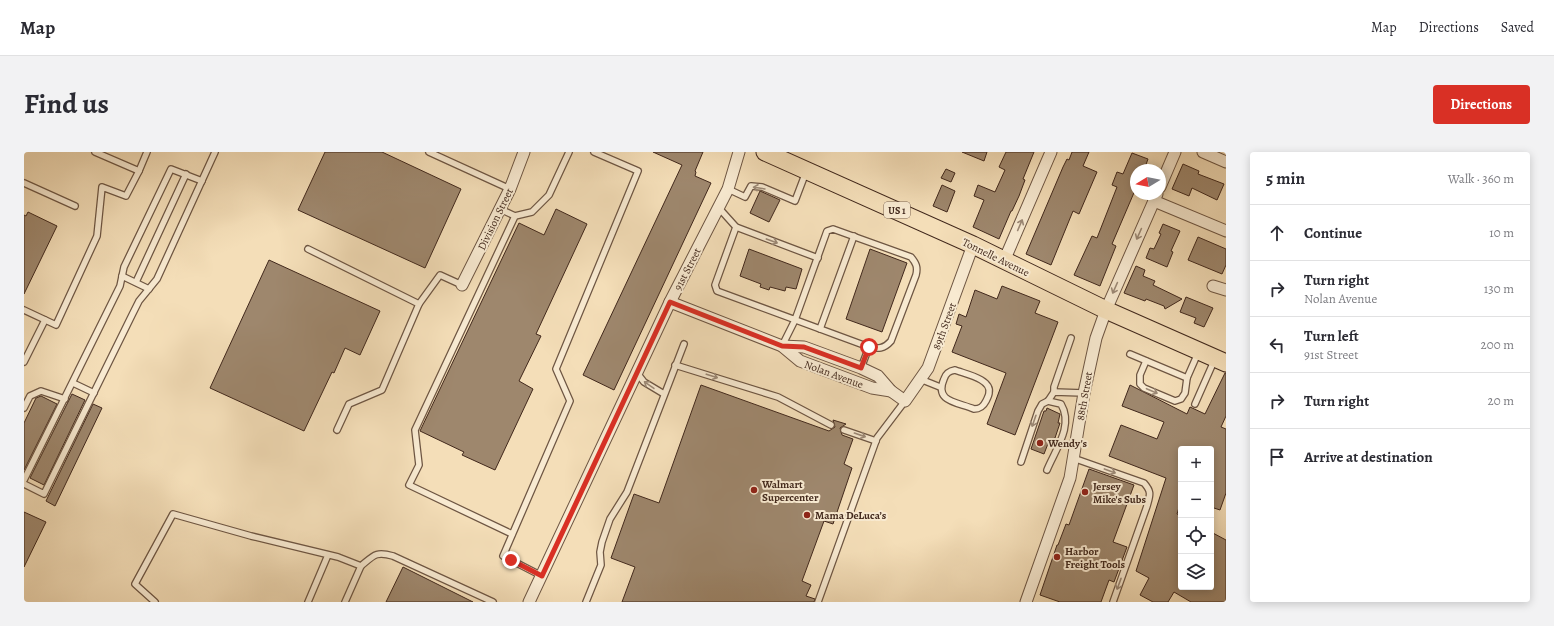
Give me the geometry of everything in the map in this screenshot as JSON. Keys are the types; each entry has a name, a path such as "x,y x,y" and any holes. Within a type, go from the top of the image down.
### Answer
{"main road":[{"name":"Tonnelle Avenue","path":"765,152 973,245 1106,310 1220,361"}],"street":[{"name":"Division Street","path":"462,286 510,189 524,152"},
{"name":"91st Street","path":"529,602 670,302 728,189 739,152"},
{"path":"1004,261 1051,152"},
{"path":"1166,172 1175,152"},
{"path":"1203,152 1226,162"},
{"name":"88th Street","path":"1026,602 1070,478 1084,393 1096,338 1106,310 1154,200"},
{"path":"1161,200 1226,231"},
{"name":"89th Street","path":"905,401 928,368 973,245"},
{"path":"1213,286 1226,290"},
{"name":"Nolan Avenue","path":"670,302 782,346 804,347 861,368 878,376 891,391 905,401"},
{"name":"Nolan Avenue","path":"782,346 800,362 872,388 891,391"}],"lane":[{"path":"95,152 139,171"},
{"path":"24,310 56,325 96,236 102,187 126,196 147,152"},
{"path":"24,484 44,494 139,301 157,279 216,152"},
{"path":"429,152 510,189"},
{"path":"500,209 515,216 532,212 549,195 569,152"},
{"path":"542,576 503,556 570,401 556,369 638,171 594,152"},
{"path":"24,480 120,286 124,267 171,169 202,181"},
{"path":"728,189 745,197 751,186 762,187 795,201 806,170"},
{"path":"136,282 186,174"},
{"path":"24,183 75,206"},
{"path":"718,207 736,227 818,258"},
{"path":"512,534 409,485 419,465 415,430 515,216"},
{"path":"736,227 714,285 717,291 795,320 869,347 880,349 891,341 917,268 911,257 832,229 827,232 795,320 782,346"},
{"path":"820,329 854,236"},
{"path":"308,249 419,304"},
{"path":"337,430 349,404 382,390 419,304 440,275 462,286"},
{"path":"122,276 149,289"},
{"path":"24,362 45,320"},
{"path":"1021,462 1038,411 1042,404 1048,401 1054,392 1054,387 1071,338"},
{"path":"586,602 601,565 600,552 610,519 627,492 684,344"},
{"path":"861,368 869,347"},
{"path":"1146,360 1140,375 1140,384 1144,388 1175,401 1181,399 1185,393 1187,378 1199,351"},
{"path":"1130,354 1187,378"},
{"path":"1195,404 1220,361"},
{"path":"675,365 778,397 814,418 831,425"},
{"path":"955,370 985,381 989,386 990,392 984,406 979,409 974,409 944,398 940,387 946,374 955,370"},
{"path":"637,374 644,382 664,394"},
{"path":"920,379 940,387"},
{"path":"73,383 94,393"},
{"path":"24,408 30,396 41,390 65,399"},
{"path":"1054,392 1084,393"},
{"path":"818,602 876,441 905,401"},
{"path":"1047,470 1053,455 1058,448 1066,420 1065,412 1061,404 1048,401"},
{"path":"844,430 876,441"},
{"path":"1073,458 1144,483 1149,489 1150,494 1147,506 1113,602"},
{"path":"156,602 135,584 173,514 251,536 338,557 361,566"},
{"path":"345,602 361,566 374,555 382,553 393,556 493,602"},
{"path":"308,602 328,555"}],"building":[{"path":"325,152 382,152 461,189 425,268 298,210"},
{"path":"653,152 703,152 695,171 695,176 711,183 614,390 583,375 682,165"},
{"path":"962,152 987,152 984,161"},
{"path":"1006,152 1034,152 1023,179 1025,180 1019,196 999,239 973,227 984,200 974,196 978,185 995,192 1005,170 999,167"},
{"path":"1072,152 1089,152 1083,166 1097,172 1079,214 1073,211 1051,265 1026,254 1063,167 1067,159 1069,160"},
{"path":"1132,153 1148,159 1146,164 1130,164 1131,200 1112,244 1116,246 1100,286 1074,275 1092,236 1097,238 1117,187 1112,185 1117,172 1123,174"},
{"path":"1183,164 1199,171 1198,174 1224,184 1217,200 1192,188 1189,196 1172,189"},
{"path":"946,169 955,173 951,182 941,178"},
{"path":"942,185 955,191 947,212 933,206"},
{"path":"760,191 780,200 769,222 750,213"},
{"path":"556,209 587,224 536,334 541,336 519,381 533,389 495,470 462,455 464,452 420,431 519,223 544,235"},
{"path":"28,212 57,226 24,294 24,215 26,216"},
{"path":"1163,224 1180,231 1171,251 1173,252 1167,267 1146,258 1150,248 1154,249 1161,234 1159,233"},
{"path":"1198,237 1226,249 1226,265 1222,274 1188,260"},
{"path":"749,249 802,269 796,289 786,287 785,291 770,287 769,290 760,287 761,284 740,276"},
{"path":"870,249 907,263 882,332 846,319"},
{"path":"269,260 380,311 360,355 345,348 334,373 332,372 304,431 210,388"},
{"path":"1136,266 1145,270 1143,276 1155,281 1153,285 1182,299 1165,309 1164,306 1124,293"},
{"path":"1002,286 1040,301 1035,313 1058,322 1015,435 987,424 1006,373 952,352 962,326 956,324 959,314 966,317 975,290 997,299"},
{"path":"1186,297 1213,308 1204,327 1194,323 1196,318 1180,312"},
{"path":"1226,373 1226,416 1221,427 1226,429 1226,493 1220,510 1214,508 1214,446 1178,446 1178,590 1214,590 1214,534 1226,540 1226,602 1191,602 1174,592 1168,602 1153,602 1140,595 1149,578 1136,571 1166,478 1109,456 1121,425 1157,439 1164,422 1122,406 1130,385 1187,414 1190,407 1205,414"},
{"name":"Walmart Supercenter","path":"701,385 829,431 835,427 833,420 846,424 840,428 842,435 853,439 844,464 852,468 833,524 824,521 802,581 811,585 806,596 815,599 814,602 622,602 635,567 611,558 634,494 659,503"},
{"path":"72,394 85,400 44,485 30,478"},
{"path":"41,396 57,404 24,470 24,423 36,398"},
{"path":"93,404 102,408 55,506 46,501"},
{"path":"1047,408 1060,414 1058,423 1060,423 1055,438 1049,441 1044,454 1031,449 1044,411 1046,411"},
{"path":"1089,469 1134,485 1113,542 1127,547 1114,582 1109,580 1101,602 1060,602 1040,595 1057,545 1066,524 1069,525"},
{"path":"24,512 46,522 24,567"},
{"path":"403,567 473,602 386,602"}],"place":[{"name":"Wendy's","path":"1040,443"},
{"name":"Walmart Supercenter","path":"754,490"},
{"name":"Jersey Mike's Subs","path":"1085,492"},
{"name":"Mama DeLuca’s","path":"807,515"},
{"name":"Harbor Freight Tools","path":"1057,557"}],"route":[{"path":"511,560 542,576 670,302 782,346 804,347 861,368 869,347"}]}
